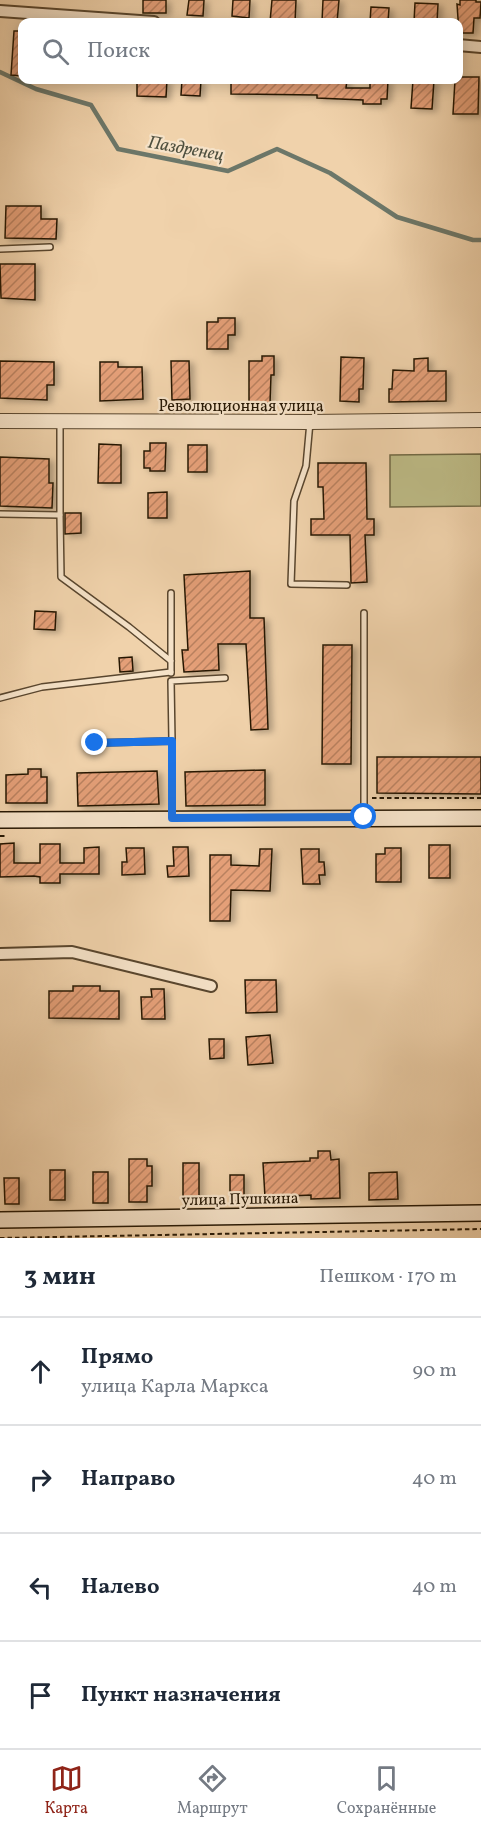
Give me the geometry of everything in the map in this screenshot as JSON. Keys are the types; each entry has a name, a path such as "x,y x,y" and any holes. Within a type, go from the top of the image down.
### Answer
{"main road":[{"path":"0,820 481,818"},
{"name":"улица Пушкина","path":"0,1220 481,1213"}],"street":[{"path":"0,11 98,18"},
{"path":"463,45 481,47"},
{"name":"Революционная улица","path":"0,421 481,420"},
{"path":"0,954 72,952 212,986"}],"lane":[{"path":"0,249 50,247"},
{"path":"60,420 61,578 129,627 171,662"},
{"path":"310,422 306,465 294,501 291,584 347,585"},
{"path":"0,514 60,515"},
{"path":"171,593 172,818"},
{"path":"364,613 364,817"},
{"path":"0,698 42,687 171,672"},
{"path":"171,681 225,678"},
{"path":"95,743 172,741"}],"path":[{"path":"0,1238 481,1229"}],"shaded area":[{"path":"481,454 481,506 390,507 390,455"}],"building":[{"path":"143,0 166,0 166,13 143,13"},
{"path":"189,0 204,0 203,16 187,15"},
{"path":"233,0 250,0 249,18 232,16"},
{"path":"272,0 296,0 295,18 270,18"},
{"path":"323,0 339,0 337,18 322,18"},
{"path":"460,0 481,2 480,18 474,18 473,33 463,33 463,18 458,18 457,4 460,5"},
{"path":"415,3 438,4 437,18 414,18"},
{"path":"371,7 389,8 388,18 370,18"},
{"path":"14,31 18,31 18,76 11,75"},
{"path":"463,77 479,77 478,114 453,114 455,84 463,84"},
{"path":"137,84 167,84 166,97 137,96"},
{"path":"182,84 201,84 200,96 181,95"},
{"path":"231,84 346,84 346,88 370,88 370,84 388,84 387,99 381,99 381,104 363,104 363,100 317,98 317,95 231,94"},
{"path":"413,84 434,84 432,109 411,108"},
{"path":"6,206 41,206 41,219 57,219 56,239 5,238"},
{"path":"0,264 35,264 35,300 1,298"},
{"path":"218,318 235,318 235,335 228,335 228,349 207,349 207,322 218,322"},
{"path":"262,356 274,356 270,403 249,403 249,361 262,361"},
{"path":"341,357 364,358 363,389 359,389 359,402 340,401"},
{"path":"428,358 428,371 446,371 446,401 389,402 393,370 414,371 414,359"},
{"path":"0,361 54,362 54,385 47,385 47,400 0,398"},
{"path":"171,361 189,361 190,399 172,400"},
{"path":"100,362 118,362 118,367 142,367 143,399 100,401"},
{"path":"150,443 166,443 165,471 150,471 150,468 144,468 144,451 150,451"},
{"path":"99,444 121,445 121,483 98,483"},
{"path":"188,445 207,445 207,472 188,472"},
{"path":"0,457 49,459 49,483 53,483 52,508 0,506"},
{"path":"318,463 366,463 367,519 374,519 374,535 365,535 367,582 351,583 350,535 311,535 311,519 324,519 323,487 318,487"},
{"path":"167,492 167,518 148,518 148,493"},
{"path":"65,513 81,513 81,533 65,534"},
{"path":"250,571 250,618 264,618 268,729 251,730 246,644 218,644 219,670 184,672 182,650 188,650 184,575"},
{"path":"35,611 56,612 55,630 34,629"},
{"path":"323,645 352,645 351,764 322,764"},
{"path":"132,657 133,671 120,672 119,658"},
{"path":"377,757 481,757 481,794 377,793"},
{"path":"28,769 41,769 41,777 47,777 47,803 6,803 6,775 28,774"},
{"path":"265,770 265,805 186,806 185,772"},
{"path":"157,771 159,804 78,806 77,773"},
{"path":"14,843 14,863 40,863 40,844 60,844 60,863 84,863 84,848 99,847 99,874 60,874 60,883 40,883 40,877 34,876 0,877 0,844"},
{"path":"429,845 450,845 450,878 429,878"},
{"path":"173,847 188,847 189,876 168,877 167,866 174,866"},
{"path":"126,848 144,848 145,874 122,875 122,862 127,862"},
{"path":"385,848 401,848 401,882 376,882 376,854 385,854"},
{"path":"260,849 272,849 270,891 231,890 230,921 210,921 210,855 231,855 231,865 259,866"},
{"path":"301,849 319,849 319,862 324,862 325,875 319,875 320,884 303,884"},
{"path":"245,980 276,980 277,1012 246,1013"},
{"path":"73,986 100,986 100,991 119,991 119,1019 49,1018 49,991 73,991"},
{"path":"151,989 164,989 165,1019 142,1019 141,997 152,997"},
{"path":"270,1035 273,1063 248,1065 246,1037"},
{"path":"209,1039 224,1039 224,1058 210,1059"},
{"path":"318,1151 330,1151 331,1160 339,1159 340,1198 311,1199 311,1195 265,1197 263,1163 310,1161 310,1158 318,1158"},
{"path":"129,1159 147,1159 147,1166 152,1166 152,1186 147,1186 147,1202 129,1202"},
{"path":"183,1163 199,1163 199,1199 183,1199"},
{"path":"50,1170 65,1170 65,1200 50,1200"},
{"path":"93,1172 108,1172 108,1203 93,1203"},
{"path":"397,1172 398,1199 369,1200 369,1173"},
{"path":"230,1175 244,1175 244,1200 230,1201"},
{"path":"4,1178 19,1178 19,1204 5,1204"}],"waterway":[{"name":"Паздренец","path":"0,72 18,80"},
{"name":"Паздренец","path":"25,84 91,105 118,149 228,171 277,149 330,173 397,217 473,240 481,240"}],"route":[{"path":"95,743 172,741 172,818 364,817"}]}
